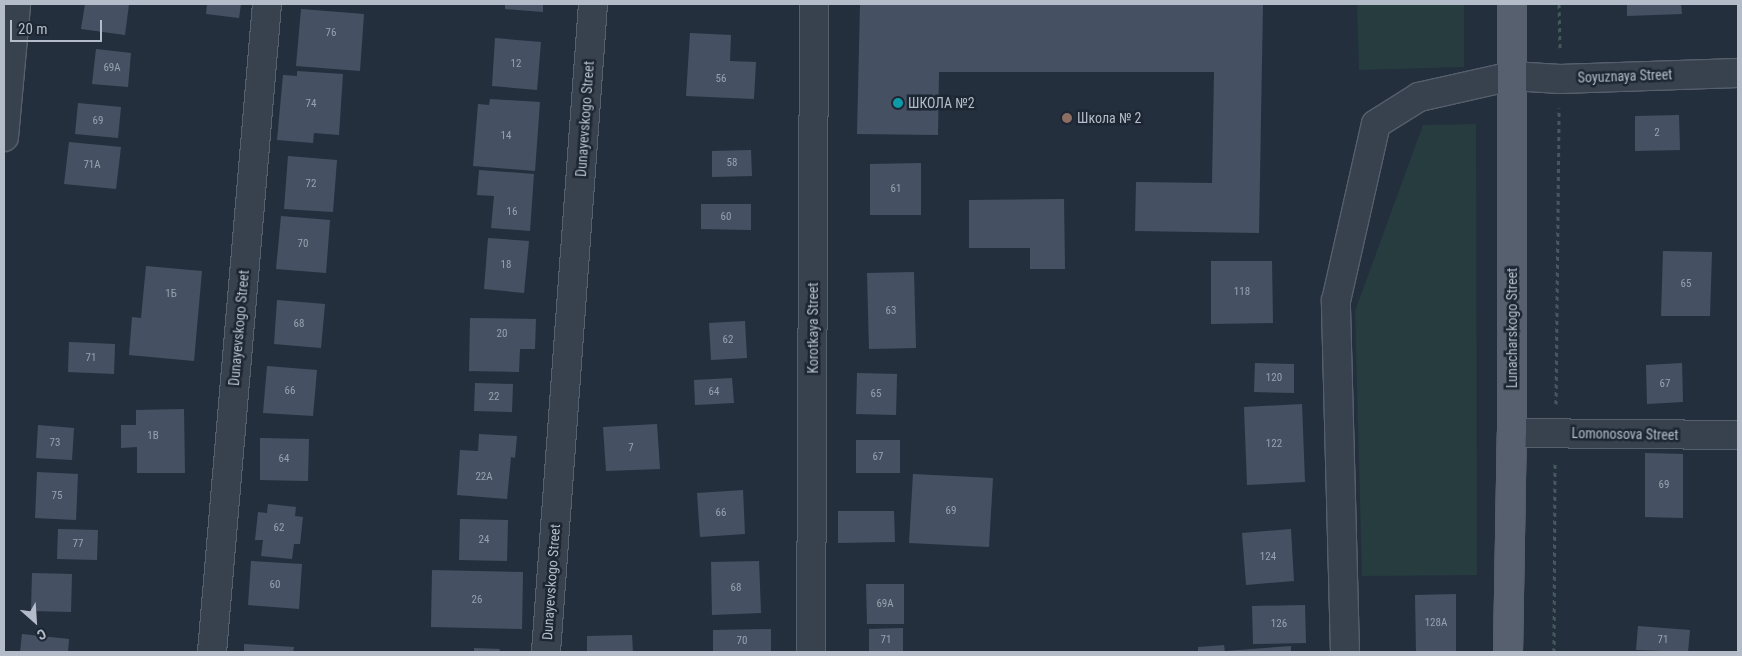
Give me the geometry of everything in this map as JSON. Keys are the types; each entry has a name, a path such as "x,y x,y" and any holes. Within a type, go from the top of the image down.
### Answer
{"main road":[{"name":"Lunacharskogo Street","path":"1508,652 1512,433 1512,4"}],"street":[{"path":"4,137 16,4"},
{"name":"Dunayevskogo Street","path":"212,652 267,4"},
{"name":"Dunayevskogo Street","path":"546,652 593,4"},
{"name":"Korotkaya Street","path":"812,652 814,4"},
{"name":"Soyuznaya Street","path":"1345,652 1336,301 1376,124 1419,97 1512,76 1560,78 1738,73"},
{"name":"Lomonosova Street","path":"1512,433 1738,435"}],"path":[{"path":"1554,652 1560,78 1559,4"}],"green space":[{"path":"1357,4 1464,4 1464,67 1359,70"},
{"path":"1476,124 1477,575 1362,576 1355,311 1423,125"}],"building":[{"path":"85,4 129,4 125,35 81,29"},
{"path":"207,4 241,4 239,18 206,14"},
{"path":"505,4 543,4 543,12 505,9"},
{"name":"ШКОЛА №2","path":"860,4 1263,4 1259,233 1135,231 1136,182 1212,183 1214,72 939,72 938,135 857,134"},
{"path":"1627,4 1681,4 1682,14 1627,16"},
{"path":"301,9 364,14 360,71 296,66"},
{"path":"690,33 731,35 730,61 756,62 754,99 686,96"},
{"path":"495,38 541,42 537,90 492,86"},
{"path":"96,49 131,53 128,87 92,84"},
{"path":"297,71 343,74 339,135 314,133 313,143 277,140 283,75 297,76"},
{"path":"490,99 540,102 535,171 473,166 478,104 489,105"},
{"path":"78,103 121,107 118,138 75,134"},
{"path":"1679,115 1680,150 1635,151 1635,116"},
{"path":"69,142 121,147 116,189 64,184"},
{"path":"751,150 752,176 712,177 712,151"},
{"path":"288,156 337,160 333,212 284,209"},
{"path":"921,163 921,215 870,215 870,164"},
{"path":"479,170 534,174 530,231 491,228 494,196 477,195"},
{"path":"1064,199 1065,269 1030,269 1030,248 969,248 969,200"},
{"path":"701,204 751,204 751,230 701,229"},
{"path":"281,216 330,220 326,273 276,269"},
{"path":"488,238 529,241 524,293 484,289"},
{"path":"1663,251 1712,252 1710,316 1661,316"},
{"path":"1211,261 1272,261 1273,323 1211,324"},
{"path":"146,266 202,271 194,361 129,355 132,317 141,318"},
{"path":"914,272 916,348 869,349 867,273"},
{"path":"277,300 325,304 321,348 274,344"},
{"path":"470,318 536,319 535,349 520,349 519,372 469,371"},
{"path":"745,321 747,358 711,360 709,323"},
{"path":"69,342 115,344 114,374 68,372"},
{"path":"1255,363 1294,364 1294,393 1254,392"},
{"path":"1682,363 1683,402 1647,404 1646,365"},
{"path":"267,366 317,370 313,416 263,413"},
{"path":"857,373 897,374 896,415 856,414"},
{"path":"732,378 734,403 695,405 694,380"},
{"path":"475,383 513,384 512,412 474,411"},
{"path":"1302,404 1305,482 1247,485 1244,407"},
{"path":"184,409 185,473 137,473 137,447 121,448 121,425 136,425 136,410"},
{"path":"657,424 660,469 606,471 603,427"},
{"path":"38,425 74,428 72,460 36,458"},
{"path":"479,434 517,436 515,458 511,457 507,499 457,495 460,450 478,451"},
{"path":"260,438 309,439 308,481 260,480"},
{"path":"856,440 900,440 900,473 856,473"},
{"path":"1645,453 1683,454 1683,518 1645,517"},
{"path":"37,472 78,474 76,520 35,518"},
{"path":"913,474 993,478 989,547 909,543"},
{"path":"743,490 745,534 700,537 697,493"},
{"path":"268,504 296,507 295,516 303,517 300,544 294,544 292,559 261,556 263,540 255,540 258,512 267,513"},
{"path":"838,511 894,511 895,542 838,543"},
{"path":"460,519 508,520 507,561 459,560"},
{"path":"58,529 98,530 97,560 57,559"},
{"path":"1291,529 1294,581 1246,585 1242,533"},
{"path":"251,561 302,564 299,609 248,605"},
{"path":"759,561 761,613 712,615 711,562"},
{"path":"432,570 523,572 522,629 431,627"},
{"path":"32,573 72,574 71,612 31,611"},
{"path":"866,584 904,584 904,624 867,624"},
{"path":"1456,594 1456,652 1416,652 1415,595"},
{"path":"1305,605 1306,643 1253,644 1252,606"},
{"path":"1638,626 1690,630 1688,652 1636,650"},
{"path":"903,628 903,651 869,652 869,629"},
{"path":"771,629 771,652 713,652 713,630"},
{"path":"22,634 69,639 68,652 20,652"},
{"path":"632,635 633,652 587,652 587,636"},
{"path":"244,644 294,647 293,652 244,652"},
{"path":"1224,645 1225,652 1198,652 1198,647"},
{"path":"1291,646 1291,652 1226,652 1226,651"},
{"path":"474,648 500,649 499,652 474,652"}],"place":[{"name":"ШКОЛА №2","path":"898,103"},
{"name":"Школа № 2","path":"1067,118"}]}
